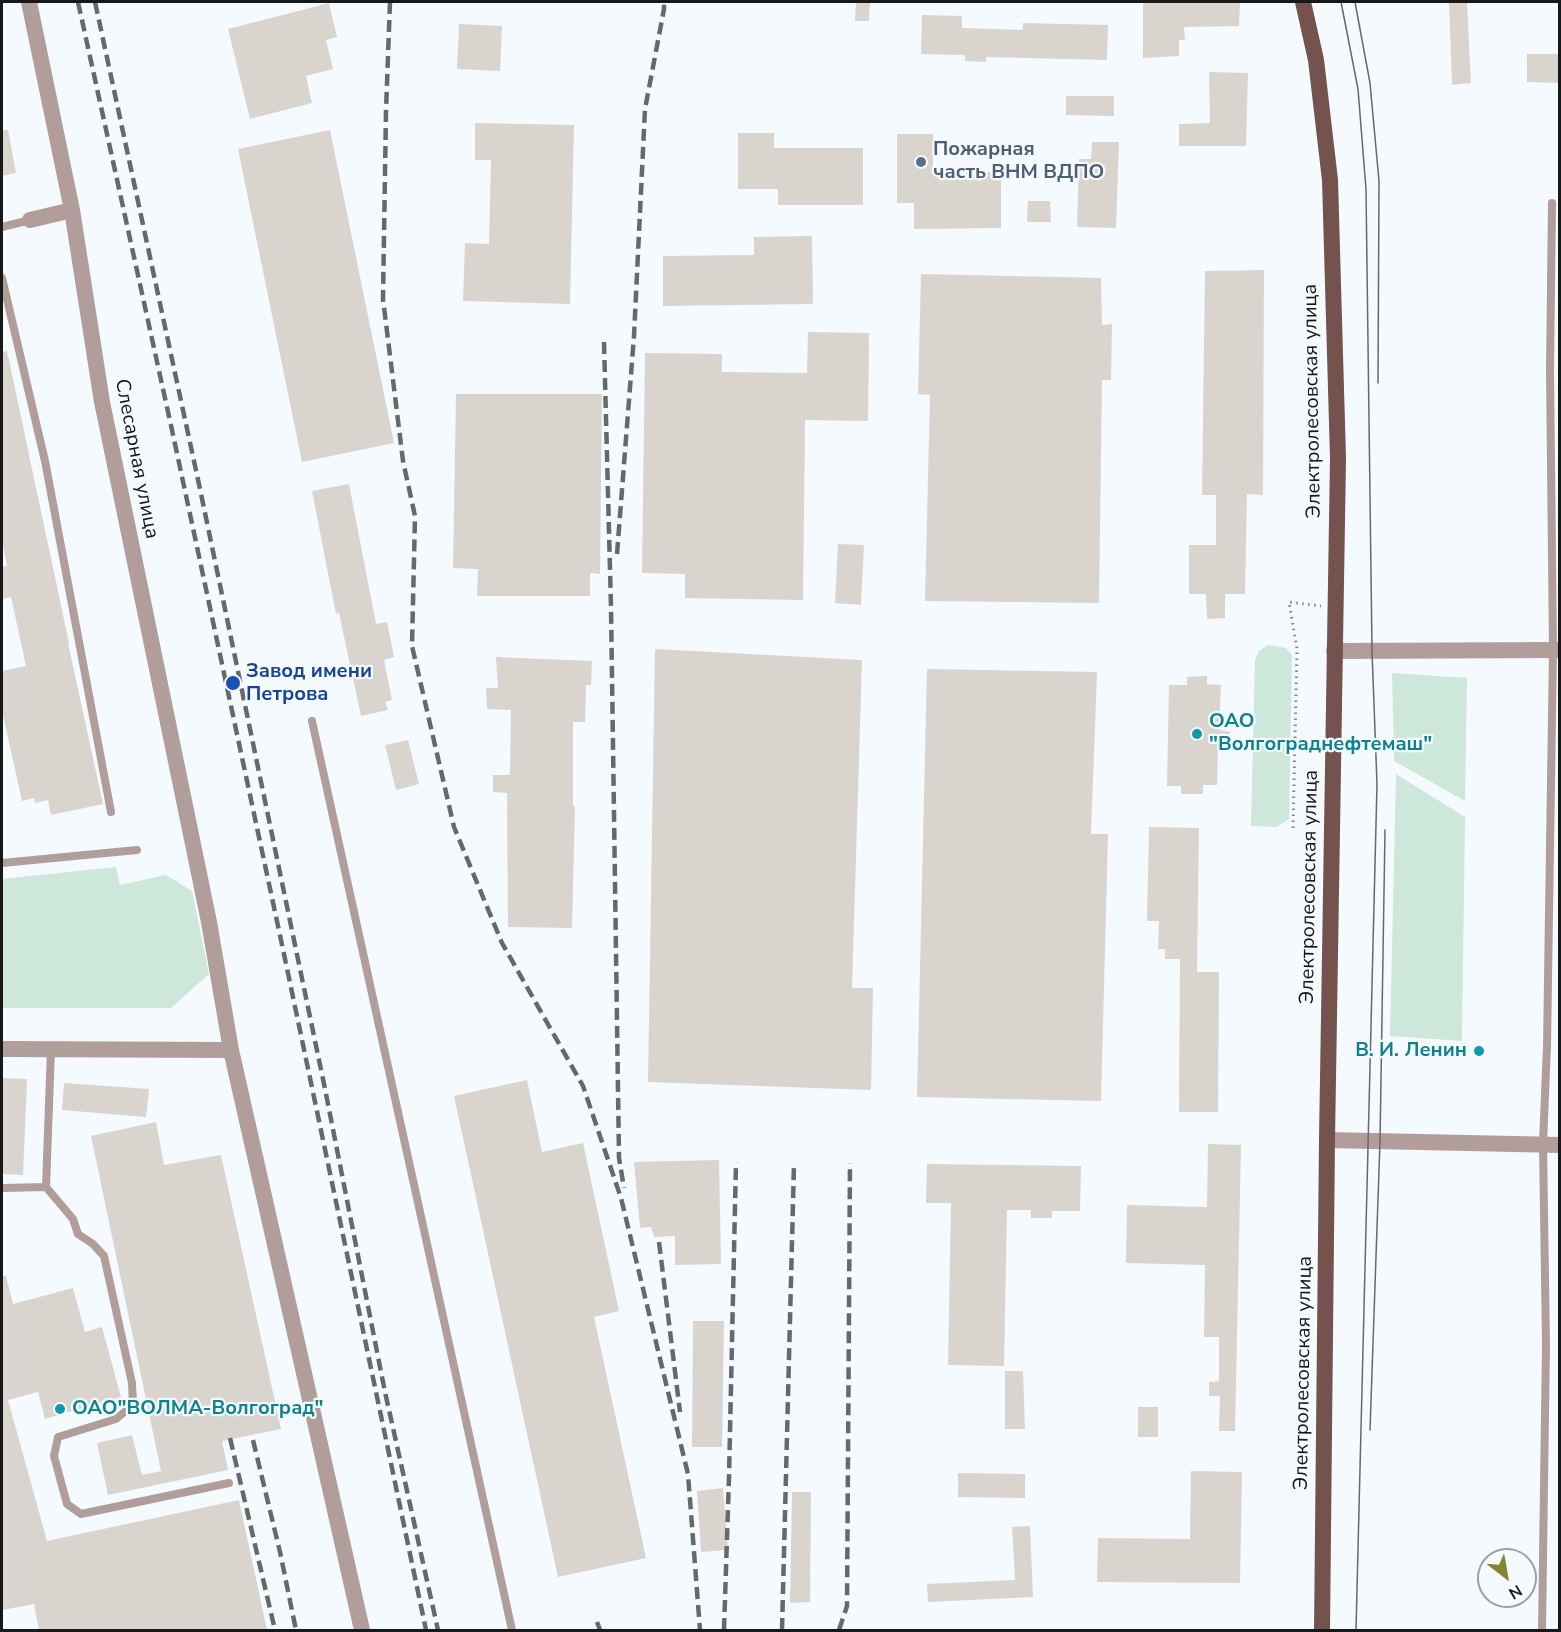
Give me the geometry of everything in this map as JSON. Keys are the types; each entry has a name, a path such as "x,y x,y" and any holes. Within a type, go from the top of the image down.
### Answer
{"main road":[{"name":"Электролесовская улица","path":"1303,2 1316,60 1330,180 1338,458 1322,1630"}],"street":[{"name":"Слесарная улица","path":"29,2 72,210 102,402 209,922 231,1050 362,1630"},
{"path":"30,220 72,210"},
{"path":"1334,651 1556,649"},
{"path":"2,1049 231,1050"},
{"path":"1327,1140 1551,1144"}],"lane":[{"path":"1542,1630 1551,1144 1547,1046 1556,649 1550,370 1552,203"},
{"path":"2,227 30,220"},
{"path":"2,278 45,462 111,812"},
{"path":"1550,370 1560,371"},
{"path":"312,721 512,1630"},
{"path":"2,863 137,850"},
{"path":"51,1049 46,1186 73,1219 78,1233 104,1256 132,1383 133,1405 116,1419 58,1437 54,1456 67,1504 81,1514 229,1483"},
{"path":"2,1188 46,1186"}],"path":[{"path":"1293,828 1297,649 1289,602 1335,607"}],"green space":[{"path":"1268,645 1286,648 1292,655 1289,819 1277,827 1251,826 1255,660 1259,651"},
{"path":"1392,673 1467,678 1465,801 1394,761"},
{"path":"1396,774 1465,817 1462,1041 1390,1036"},
{"path":"116,867 120,885 166,875 192,891 209,974 171,1008 2,1008 2,879"}],"building":[{"path":"856,2 870,2 869,21 855,21"},
{"path":"1143,2 1240,2 1239,26 1184,27 1185,40 1179,40 1179,56 1143,58"},
{"path":"1449,2 1467,2 1471,83 1452,85"},
{"path":"329,3 337,37 326,40 333,69 306,76 312,103 250,119 228,29"},
{"path":"922,15 962,16 962,28 1023,30 1023,23 1108,25 1107,60 986,57 986,62 965,61 965,55 921,54"},
{"path":"459,24 502,26 500,71 457,69"},
{"path":"1527,54 1560,54 1560,83 1527,82"},
{"path":"1209,72 1248,73 1246,146 1179,146 1179,124 1210,123"},
{"path":"1066,96 1114,96 1114,116 1066,115"},
{"path":"475,123 574,125 570,304 463,301 465,243 489,244 491,160 475,160"},
{"path":"2,130 8,130 16,173 2,176"},
{"path":"330,130 394,443 302,462 238,149"},
{"path":"738,133 774,133 774,148 863,148 863,205 778,205 778,189 738,189"},
{"path":"897,134 933,134 933,173 1001,172 1001,228 914,229 914,203 897,203"},
{"path":"1092,142 1119,142 1116,228 1077,227 1079,159 1091,159"},
{"path":"1028,201 1050,201 1051,222 1027,222"},
{"path":"812,236 813,304 663,306 663,256 754,255 754,237"},
{"path":"1264,270 1263,495 1247,494 1245,594 1225,594 1225,618 1207,619 1206,594 1189,594 1189,545 1216,545 1216,495 1202,495 1205,271"},
{"path":"921,274 1101,278 1102,325 1112,324 1111,380 1102,380 1099,603 925,601 930,395 918,394"},
{"path":"808,332 869,333 868,421 805,420 803,600 685,598 685,574 642,573 645,353 722,354 722,372 807,373"},
{"path":"7,351 103,804 51,815 48,800 35,803 34,798 22,801 2,715 2,671 26,666 11,597 2,599 2,567 7,566 2,540 2,352"},
{"path":"456,394 602,394 600,574 590,573 590,596 477,596 478,569 453,568"},
{"path":"349,484 376,624 387,622 394,657 384,660 392,700 385,702 388,710 361,716 339,613 336,614 312,491"},
{"path":"838,544 864,545 861,605 835,603"},
{"path":"655,649 862,660 852,988 873,988 871,1090 648,1082"},
{"path":"496,657 592,661 591,685 586,685 585,722 573,722 573,806 575,806 572,928 508,927 507,793 493,792 493,775 510,775 511,710 487,709 486,688 498,688"},
{"path":"927,669 1097,672 1091,834 1108,834 1101,1101 917,1097"},
{"name":"ОАО \"Волгограднефтемаш\"","path":"1207,676 1207,684 1221,685 1219,730 1231,732 1218,746 1217,785 1203,785 1203,794 1181,794 1181,786 1167,786 1169,685 1187,685 1187,677"},
{"path":"408,740 419,784 396,790 385,745"},
{"path":"1149,827 1199,828 1197,972 1219,972 1218,1112 1179,1112 1180,959 1165,959 1165,949 1158,949 1159,921 1147,921"},
{"path":"2,1078 27,1079 23,1175 2,1174"},
{"path":"527,1080 542,1152 583,1143 619,1311 594,1317 646,1558 558,1577 454,1096"},
{"path":"64,1083 149,1089 146,1117 62,1110"},
{"path":"156,1122 164,1165 221,1155 281,1429 222,1441 228,1470 108,1495 97,1443 132,1435 142,1475 161,1471 91,1136"},
{"path":"1208,1144 1241,1145 1235,1431 1219,1431 1220,1396 1209,1396 1209,1382 1219,1381 1219,1337 1204,1337 1205,1265 1126,1263 1127,1205 1207,1207"},
{"path":"719,1160 721,1264 675,1265 675,1236 654,1237 651,1227 640,1228 634,1162"},
{"path":"927,1164 1081,1166 1080,1211 1052,1211 1052,1218 1031,1218 1031,1210 1007,1210 1004,1366 948,1365 951,1203 926,1203"},
{"path":"2,1276 6,1276 13,1304 73,1288 85,1332 102,1327 121,1397 45,1419 38,1392 8,1400 47,1541 239,1500 267,1630 39,1630 34,1604 2,1610"},
{"path":"693,1321 724,1321 722,1447 692,1447"},
{"path":"1005,1371 1023,1371 1025,1429 1005,1429"},
{"path":"1138,1407 1158,1407 1158,1437 1138,1437"},
{"path":"1191,1471 1242,1472 1240,1583 1097,1582 1098,1538 1190,1539"},
{"path":"958,1473 1025,1474 1025,1498 958,1497"},
{"path":"723,1488 728,1550 701,1552 697,1491"},
{"path":"792,1492 811,1492 810,1602 790,1603"},
{"path":"1030,1526 1033,1597 928,1602 927,1584 1015,1580 1012,1527"}],"tram line":[{"path":"1341,2 1358,89 1366,189 1372,651 1377,784 1356,1630"},
{"path":"1355,2 1370,83 1379,181 1378,383"},
{"path":"1370,1430 1380,1141 1385,830"}],"railway":[{"path":"78,2 172,430 426,1630"},
{"path":"95,2 200,489 324,1084 385,1392 438,1630"},
{"path":"390,2 383,299 403,461 415,516 412,646 454,827 502,943 583,1086 621,1198 688,1474 700,1630"},
{"path":"617,554 634,336 645,109 664,2"},
{"path":"604,342 611,607 619,1158 624,1188"},
{"path":"724,1630 736,1162"},
{"path":"839,1630 847,1606 850,1163"},
{"path":"782,1630 794,1164"},
{"path":"659,1242 680,1412"},
{"path":"230,1438 275,1630"},
{"path":"253,1440 296,1630"},
{"path":"597,1622 600,1630"}],"place":[{"name":"Пожарная часть ВНМ ВДПО","path":"921,162"},
{"name":"Завод имени Петрова","path":"233,683"},
{"name":"ОАО \"Волгограднефтемаш\"","path":"1197,734"},
{"name":"В. И. Ленин","path":"1479,1051"},
{"name":"ОАО\"ВОЛМА-Волгоград\"","path":"60,1409"}]}
